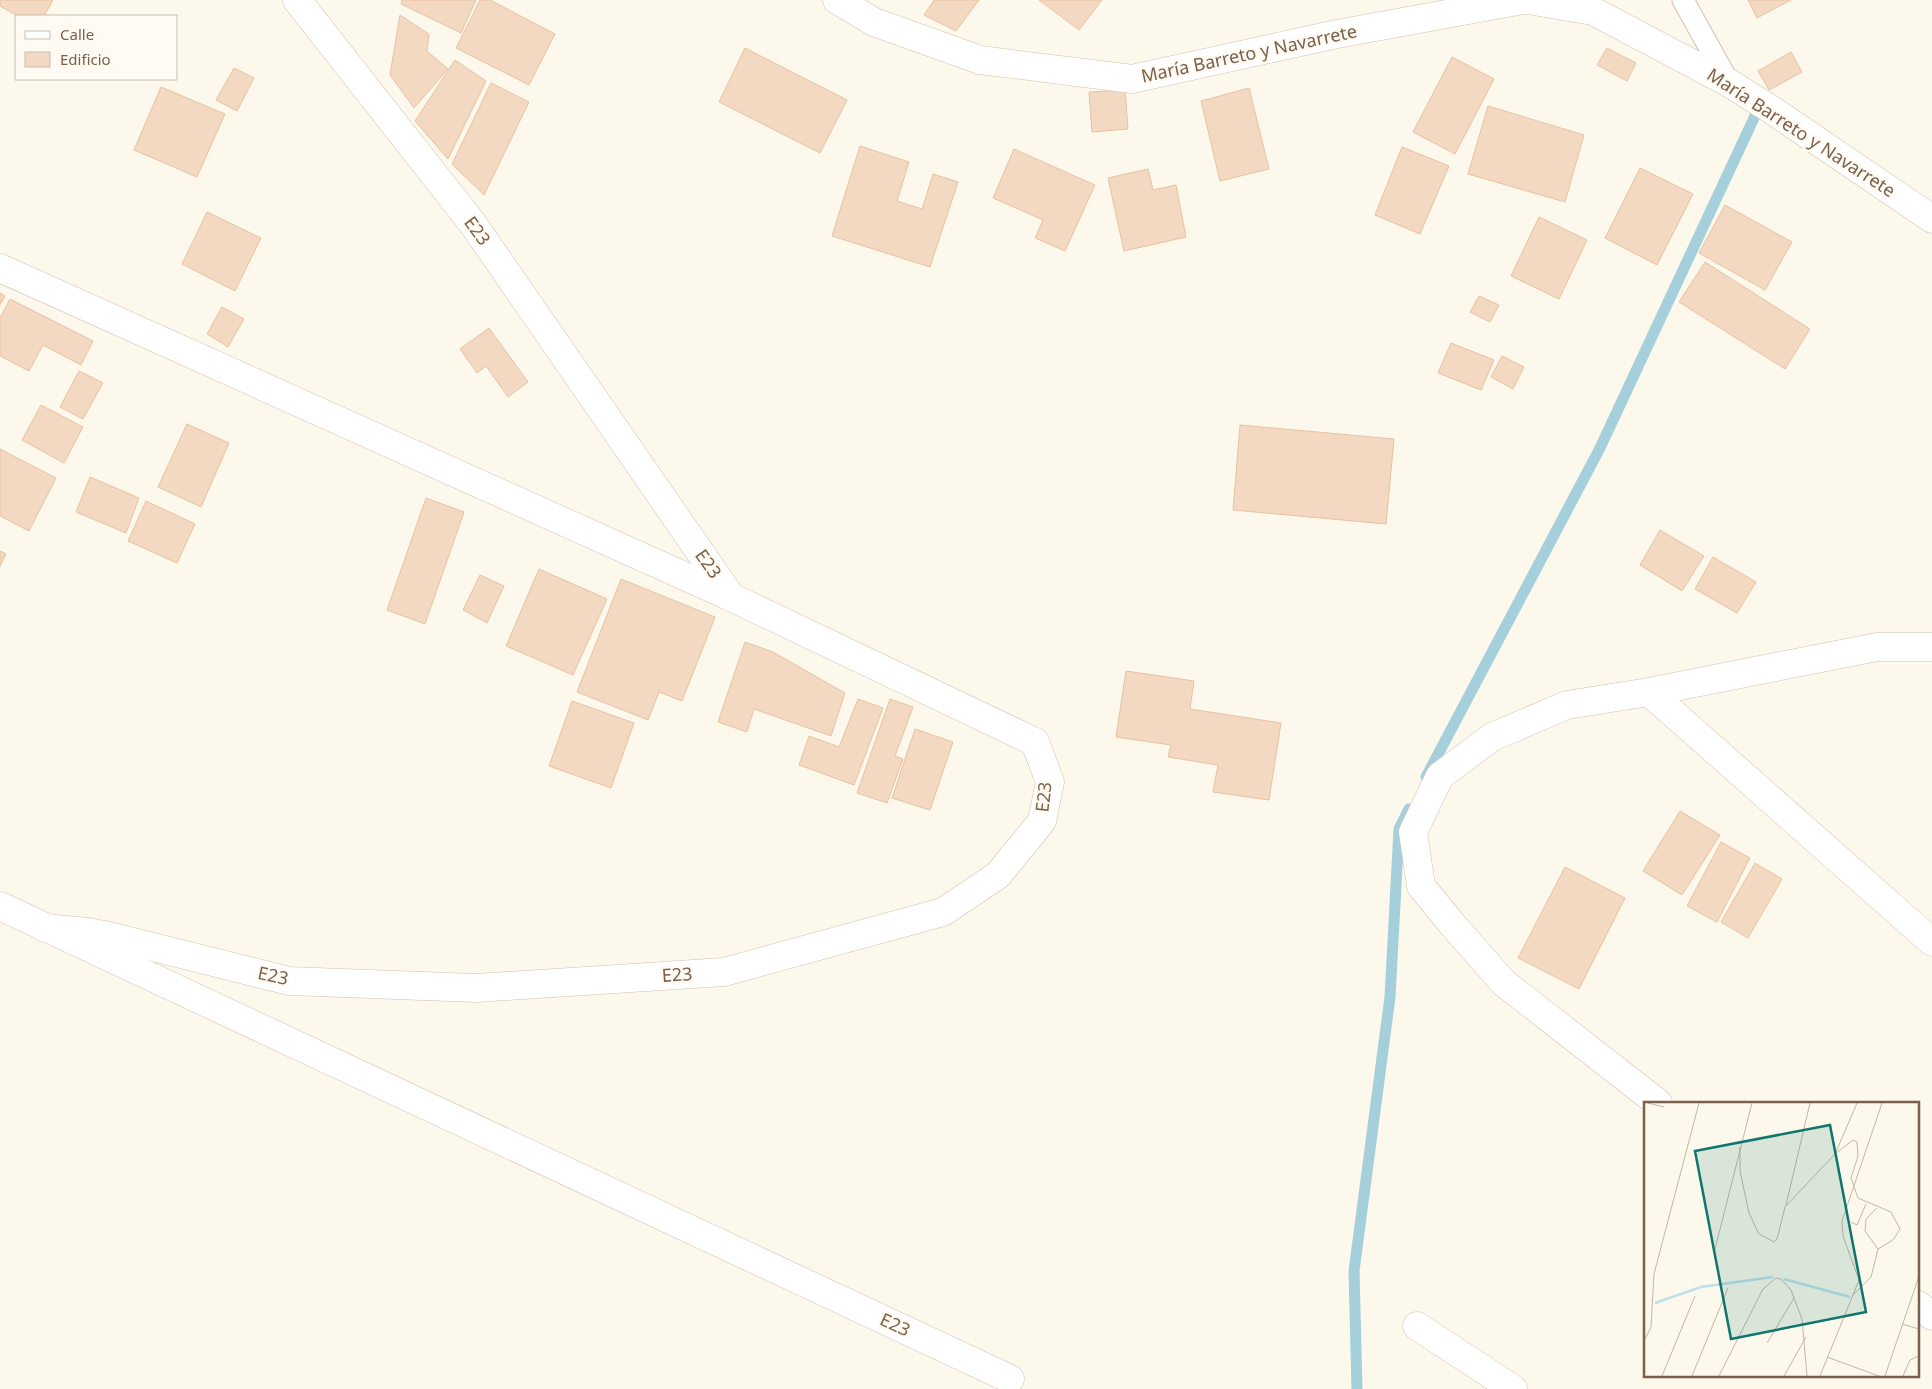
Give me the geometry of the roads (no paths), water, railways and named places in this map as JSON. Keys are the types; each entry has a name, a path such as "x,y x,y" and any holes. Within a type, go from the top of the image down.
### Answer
{"street":[{"name":"María Barreto y Navarrete","path":"837,0 874,22 980,60 1132,79 1337,34 1523,0"},
{"name":"María Barreto y Navarrete","path":"1528,0 1593,12 1729,83 1772,110 1932,219"},
{"name":"E23","path":"45,928 109,936 289,981 476,988 724,972 943,912 998,875 1042,821 1050,782 1035,742 732,597 472,224 296,1"},
{"path":"0,268 732,597"},
{"path":"1657,1102 1504,983 1421,886 1413,832 1440,776 1492,737 1567,705 1649,692 1877,647 1932,647"},
{"path":"1649,692 1932,942"},
{"name":"E23","path":"0,906 1010,1379"},
{"path":"1920,1307 1932,1316"},
{"path":"1417,1326 1513,1389"}],"lane":[{"path":"1683,0 1729,83"}],"waterway":[{"path":"1426,777 1600,448 1761,103"},
{"path":"1357,1389 1354,1271 1390,997 1399,829 1409,809"}]}
